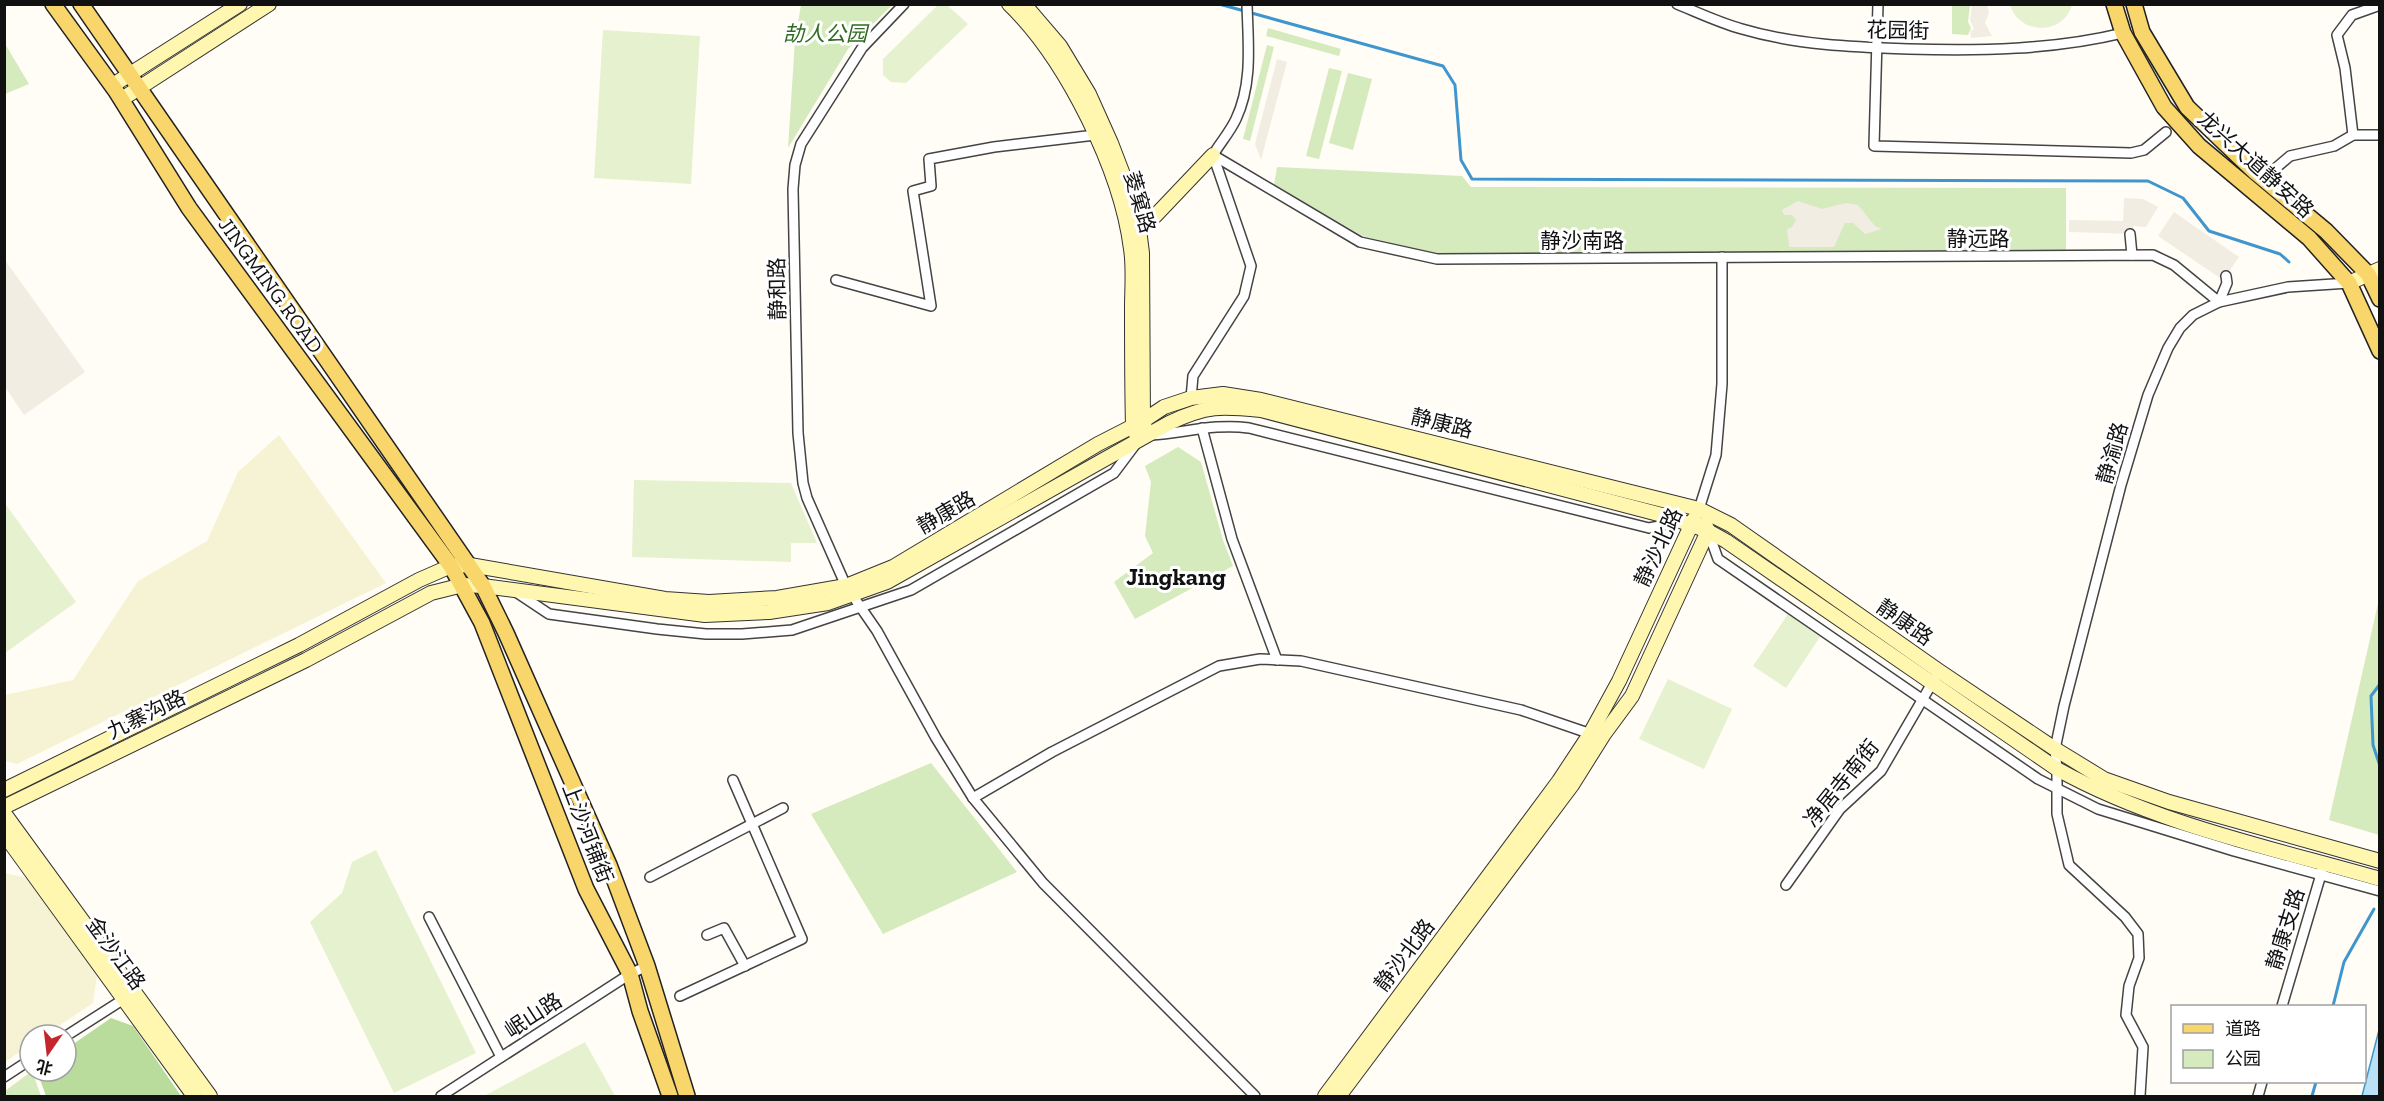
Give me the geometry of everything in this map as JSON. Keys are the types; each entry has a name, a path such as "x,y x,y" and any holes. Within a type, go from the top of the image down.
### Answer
{"main road":[{"name":"JINGMING ROAD","path":"53,4 113,85 189,208 463,585"},
{"name":"JINGMING ROAD","path":"81,4 483,586"},
{"path":"113,85 240,4"},
{"path":"122,99 269,4"},
{"name":"菱窠路","path":"1009,4 1025,20 1065,75 1095,135 1132,223"},
{"name":"菱窠路","path":"1024,4 1060,46 1089,94 1111,143 1142,253 1138,424 1142,438"},
{"name":"龙兴大道静安路","path":"2114,4 2122,33 2164,107 2199,146 2309,238 2349,283 2379,351"},
{"name":"龙兴大道静安路","path":"2134,4 2141,27 2187,107 2263,179 2374,271"},
{"path":"2122,33 2141,27"},
{"path":"1132,223 1155,216 1213,155"},
{"path":"2349,283 2374,271 2379,299"},
{"name":"静康路","path":"451,566 470,566 665,599 698,601 853,596 893,567 1164,407 1191,398 1223,394 1261,400 1699,509 1731,525 2057,769 2100,791 2151,811 2322,869 2379,879"},
{"name":"静康路","path":"463,585 705,615 769,612 828,603 887,582 1142,438 1195,411 1234,407 1261,410 1687,523 1708,531 1935,677 2104,779 2169,802 2379,861"},
{"name":"静沙北路","path":"1325,1096 1559,781 1596,736 1632,696 1708,531 1699,509 1687,523 1596,736 1572,785 1339,1096"},
{"name":"九寨沟路","path":"4,790 299,645 419,580 451,566"},
{"name":"九寨沟路","path":"4,807 306,660 431,593 463,585"},
{"name":"上沙河铺街","path":"463,585 483,623 586,889 630,974 640,1011 670,1096"},
{"name":"上沙河铺街","path":"483,586 609,866 647,966 687,1096"},
{"name":"金沙江路","path":"4,813 129,995 194,1096"},
{"name":"金沙江路","path":"4,834 129,995"},
{"path":"129,995 210,1096"}],"street":[{"name":"静和路","path":"904,4 862,48 801,144 795,165 793,201 800,464 807,498 853,596 877,631 936,738 973,798 1043,883 1255,1096"},
{"path":"1191,398 1193,376 1244,296 1251,266 1213,155 1236,119 1246,87 1250,56 1247,4"},
{"name":"花园街","path":"1677,4 1741,29 1789,40 1875,48 1980,51 2088,41 2122,33"},
{"path":"1878,4 1874,146 2132,153 2144,150 2166,132"},
{"path":"2353,135 2345,68 2337,35 2352,15 2379,5"},
{"path":"836,280 931,306 913,191 930,186 929,159 994,147 1095,135"},
{"path":"2263,179 2290,156 2334,146 2353,135 2379,135"},
{"name":"静沙南路","path":"1213,155 1360,242 1437,259 1722,257"},
{"path":"2130,234 2132,255"},
{"name":"静远路","path":"1722,257 2153,255 2174,265 2219,302"},
{"path":"1699,509 1716,455 1722,384 1722,257"},
{"path":"2219,302 2227,283 2226,276"},
{"name":"静渝路","path":"2140,1096 2143,1047 2126,1015 2129,986 2139,958 2138,934 2125,917 2069,865 2057,814 2055,749 2064,706 2121,485 2148,395 2168,348 2180,328 2193,315 2219,302 2288,287 2349,283"},
{"path":"514,591 549,615 706,634 792,630 853,596 911,591 1114,473 1142,438 1229,426 1249,428 1648,528 1687,523"},
{"path":"1202,428 1232,539 1277,660"},
{"path":"1708,531 1718,559 2038,779 2098,809 2234,851 2322,869 2379,891"},
{"path":"973,798 1052,752 1220,666 1260,659 1301,661 1521,710 1596,736"},
{"name":"净居寺南街","path":"1786,885 1840,809 1881,771 1935,677"},
{"path":"680,996 802,939 733,780"},
{"path":"650,876 783,808"},
{"name":"静康支路","path":"2282,1005 2322,869"},
{"path":"429,917 501,1058"},
{"path":"707,935 724,928 745,966"},
{"name":"岷山路","path":"441,1096 630,974 647,966"},
{"path":"78,1028 129,995"},
{"path":"4,1077 18,1068"}],"shaded area":[{"path":"1972,5 1987,5 1989,13 1985,23 1992,36 1971,38 1970,31 1974,29 1970,20"},
{"path":"1277,59 1287,62 1261,160 1255,144"},
{"path":"2124,198 2143,199 2158,207 2146,227 2133,226 2133,234 2069,232 2069,220 2123,221"},
{"path":"1798,201 1822,209 1846,203 1858,205 1875,226 1882,229 1865,234 1853,223 1845,223 1834,247 1789,247 1787,229 1792,227 1796,220 1792,215 1784,215 1782,210"},
{"path":"2174,212 2239,257 2223,280 2158,236"},
{"path":"5,260 85,372 24,415 5,387"},
{"path":"279,435 386,583 17,764 5,761 5,695 73,680 138,581 207,541 238,472"},
{"path":"5,873 27,878 97,976 93,1003 63,1023 18,1023 18,1053 5,1062"}],"green space":[{"path":"939,4 947,5 968,24 906,83 891,82 883,75 883,59"},
{"path":"2010,4 2072,5 2060,22 2051,27 2041,28 2022,22 2015,15"},
{"name":"劼人公园","path":"801,5 892,5 848,49 788,148 795,40"},
{"path":"1952,5 1970,5 1968,22 1971,28 1968,35 1952,34"},
{"path":"1268,28 1341,49 1339,56 1266,36"},
{"path":"603,30 700,36 691,184 594,178"},
{"path":"4,42 29,84 5,94 4,94"},
{"path":"1267,45 1274,47 1250,141 1243,139"},
{"path":"1329,68 1342,71 1319,159 1306,156"},
{"path":"1348,73 1372,79 1353,150 1329,143"},
{"path":"1277,167 1462,176 1471,187 2066,188 2066,250 1436,254 1363,236 1274,185"},
{"path":"1178,447 1201,462 1223,540 1233,566 1135,619 1114,582 1153,553 1145,536 1151,482 1145,466"},
{"path":"634,480 791,483 817,543 791,543 791,562 632,557"},
{"path":"4,502 76,602 5,653 4,653"},
{"path":"2379,599 2379,835 2329,820"},
{"path":"1788,614 1820,637 1786,688 1753,666"},
{"path":"1668,679 1732,709 1704,769 1639,739"},
{"path":"931,763 1017,872 883,934 811,814"},
{"path":"376,850 476,1053 394,1093 310,922 342,893 352,862"},
{"path":"111,1018 133,1026 181,1096 46,1096 41,1083 78,1083 78,1041"},
{"path":"585,1042 615,1096 484,1096"},
{"path":"18,1081 36,1083 41,1096 5,1096 5,1091"}],"water":[{"path":"2379,1030 2379,1096 2362,1096"}],"waterway":[{"path":"1219,4 1443,66 1455,85 1461,160 1472,179 2148,181 2183,198 2209,231 2280,254 2289,262"},
{"path":"2380,684 2371,696 2373,745 2380,766"},
{"path":"2333,1005 2344,962 2374,909"},
{"path":"2312,1096 2316,1083"}],"district":[{"name":"Jingkang","path":"1176,576"}]}
